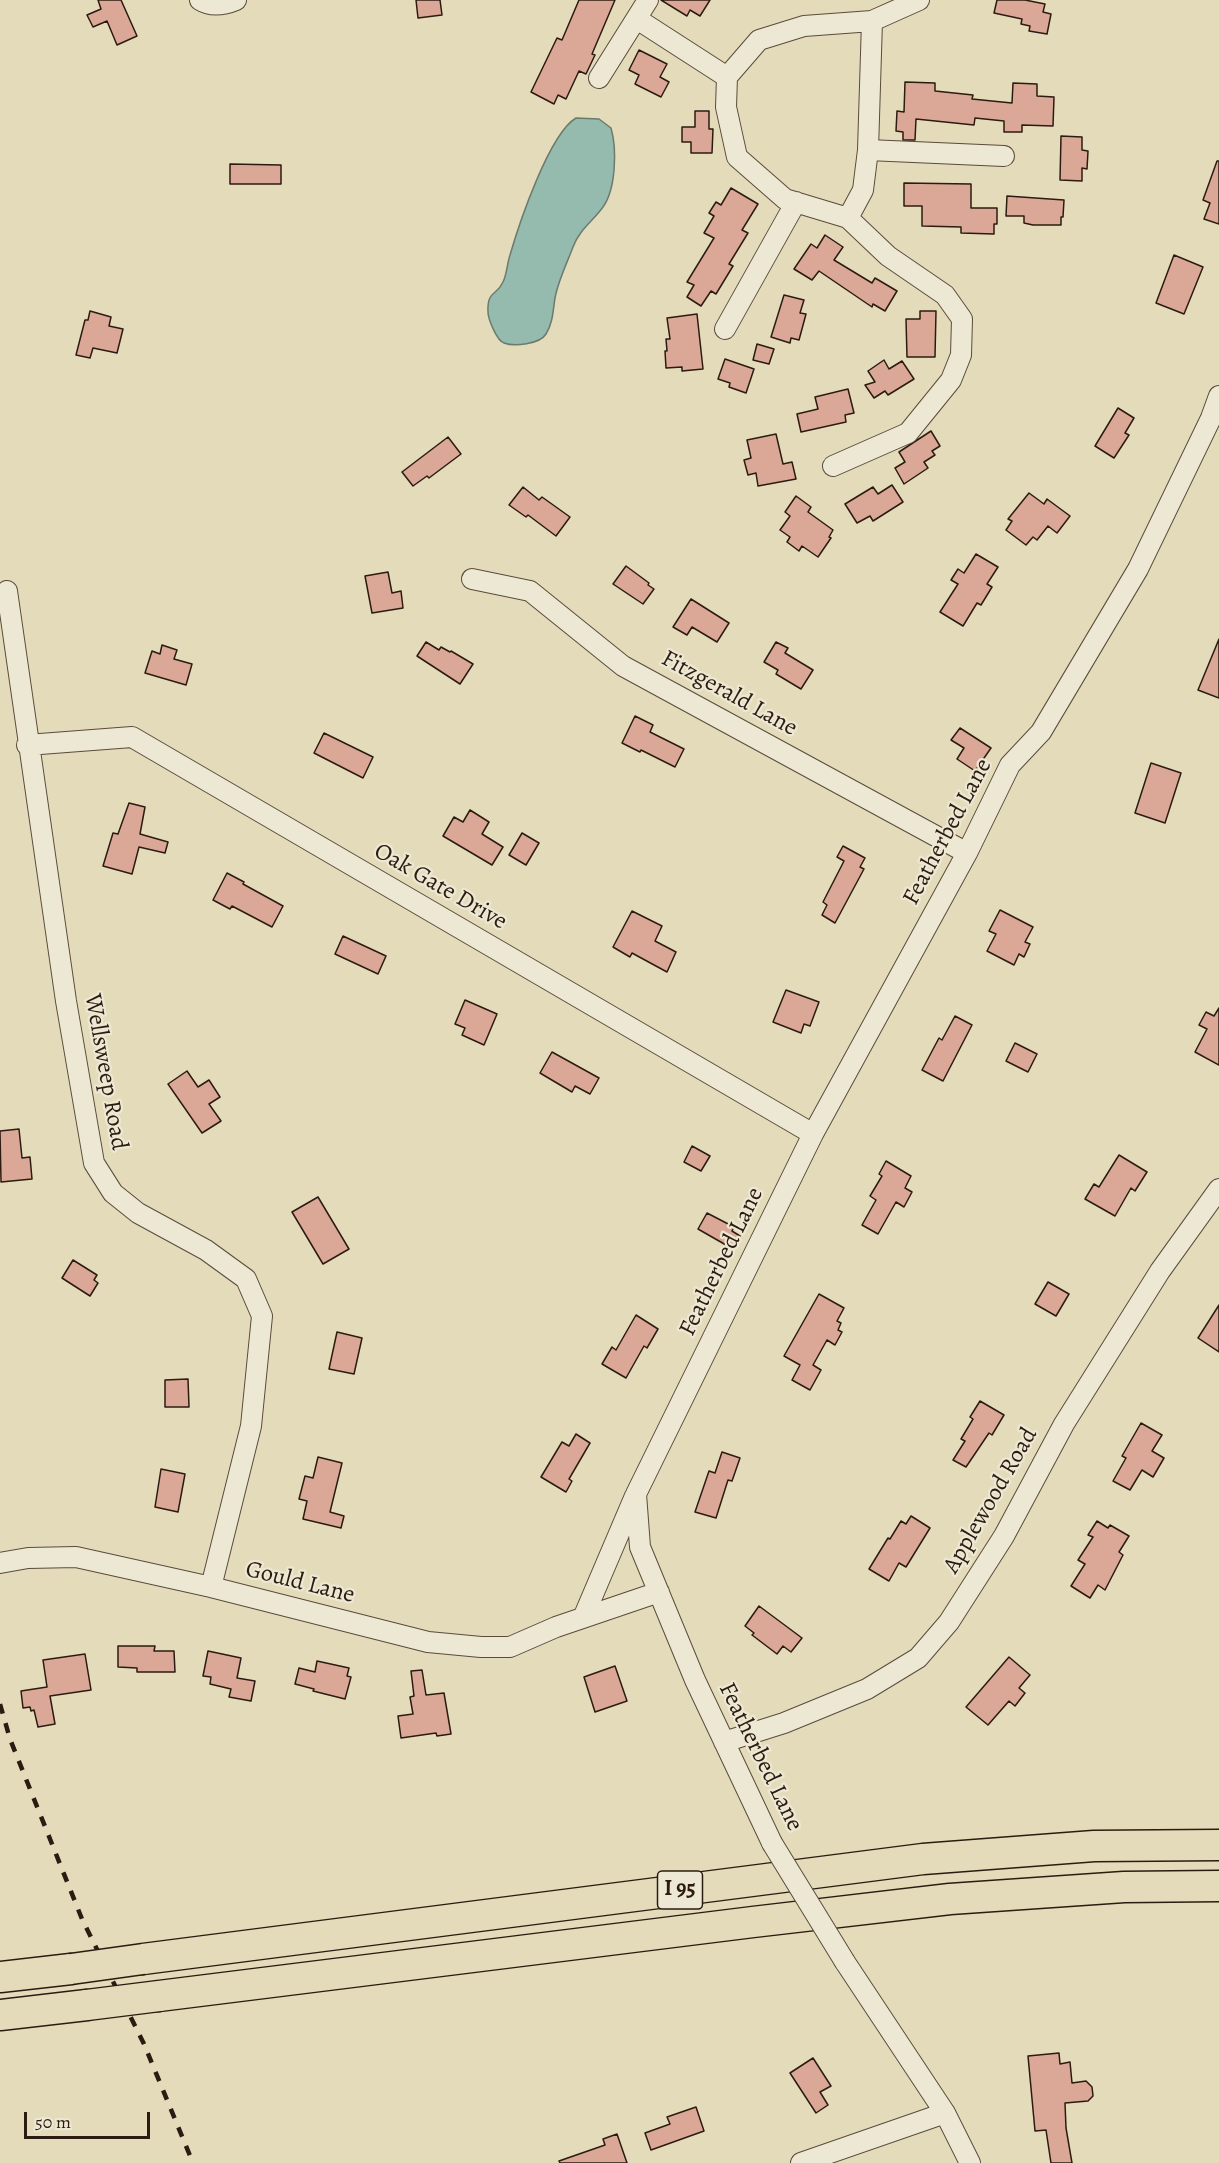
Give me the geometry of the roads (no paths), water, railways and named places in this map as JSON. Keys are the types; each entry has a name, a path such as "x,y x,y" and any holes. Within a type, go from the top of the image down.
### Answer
{"highway":[{"path":"1094,1846 1219,1829"},
{"name":"I 95","path":"0,1977 923,1859 1094,1846 1219,1845"},
{"name":"I 95","path":"0,2015 950,1899 1124,1887 1219,1886"}],"street":[{"path":"200,0 207,5 221,5 236,0"},
{"path":"599,78 648,0"},
{"path":"833,466 908,433 951,380 961,355 962,319 945,295 888,256 848,218 785,199 737,157 726,107 727,76 759,40 804,26 872,21 919,0"},
{"path":"637,19 727,76"},
{"path":"848,218 863,190 868,150 872,21"},
{"path":"868,150 1004,156"},
{"path":"725,329 796,202"},
{"name":"Featherbed Lane","path":"970,2163 945,2113 845,1962 772,1843 694,1680 640,1547 636,1494 813,1134 967,853 1010,765 1041,732 1138,569 1211,418 1219,396"},
{"name":"Fitzgerald Lane","path":"472,579 530,591 623,666 967,853"},
{"name":"Wellsweep Road","path":"7,591 27,745 93,1163 113,1193 138,1213 206,1250 246,1279 262,1316 251,1426 211,1587"},
{"name":"Oak Gate Drive","path":"27,745 132,737 813,1134"},
{"name":"Applewood Road","path":"724,1742 784,1723 867,1689 918,1658 949,1622 1004,1536 1070,1414 1160,1271 1219,1189"},
{"path":"583,1618 636,1494"},
{"name":"Gould Lane","path":"0,1563 28,1558 76,1557 211,1587 428,1642 481,1647 510,1647 556,1627 659,1592"},
{"path":"801,2163 945,2113"}],"water":[{"path":"576,118 599,119 611,128 615,157 611,190 603,207 576,241 558,285 546,334 526,344 504,343 496,334 490,320 489,300 504,279 520,223 546,160 566,127"}],"railway":[{"path":"0,1704 10,1739 82,1919 144,2044 193,2163"}]}
